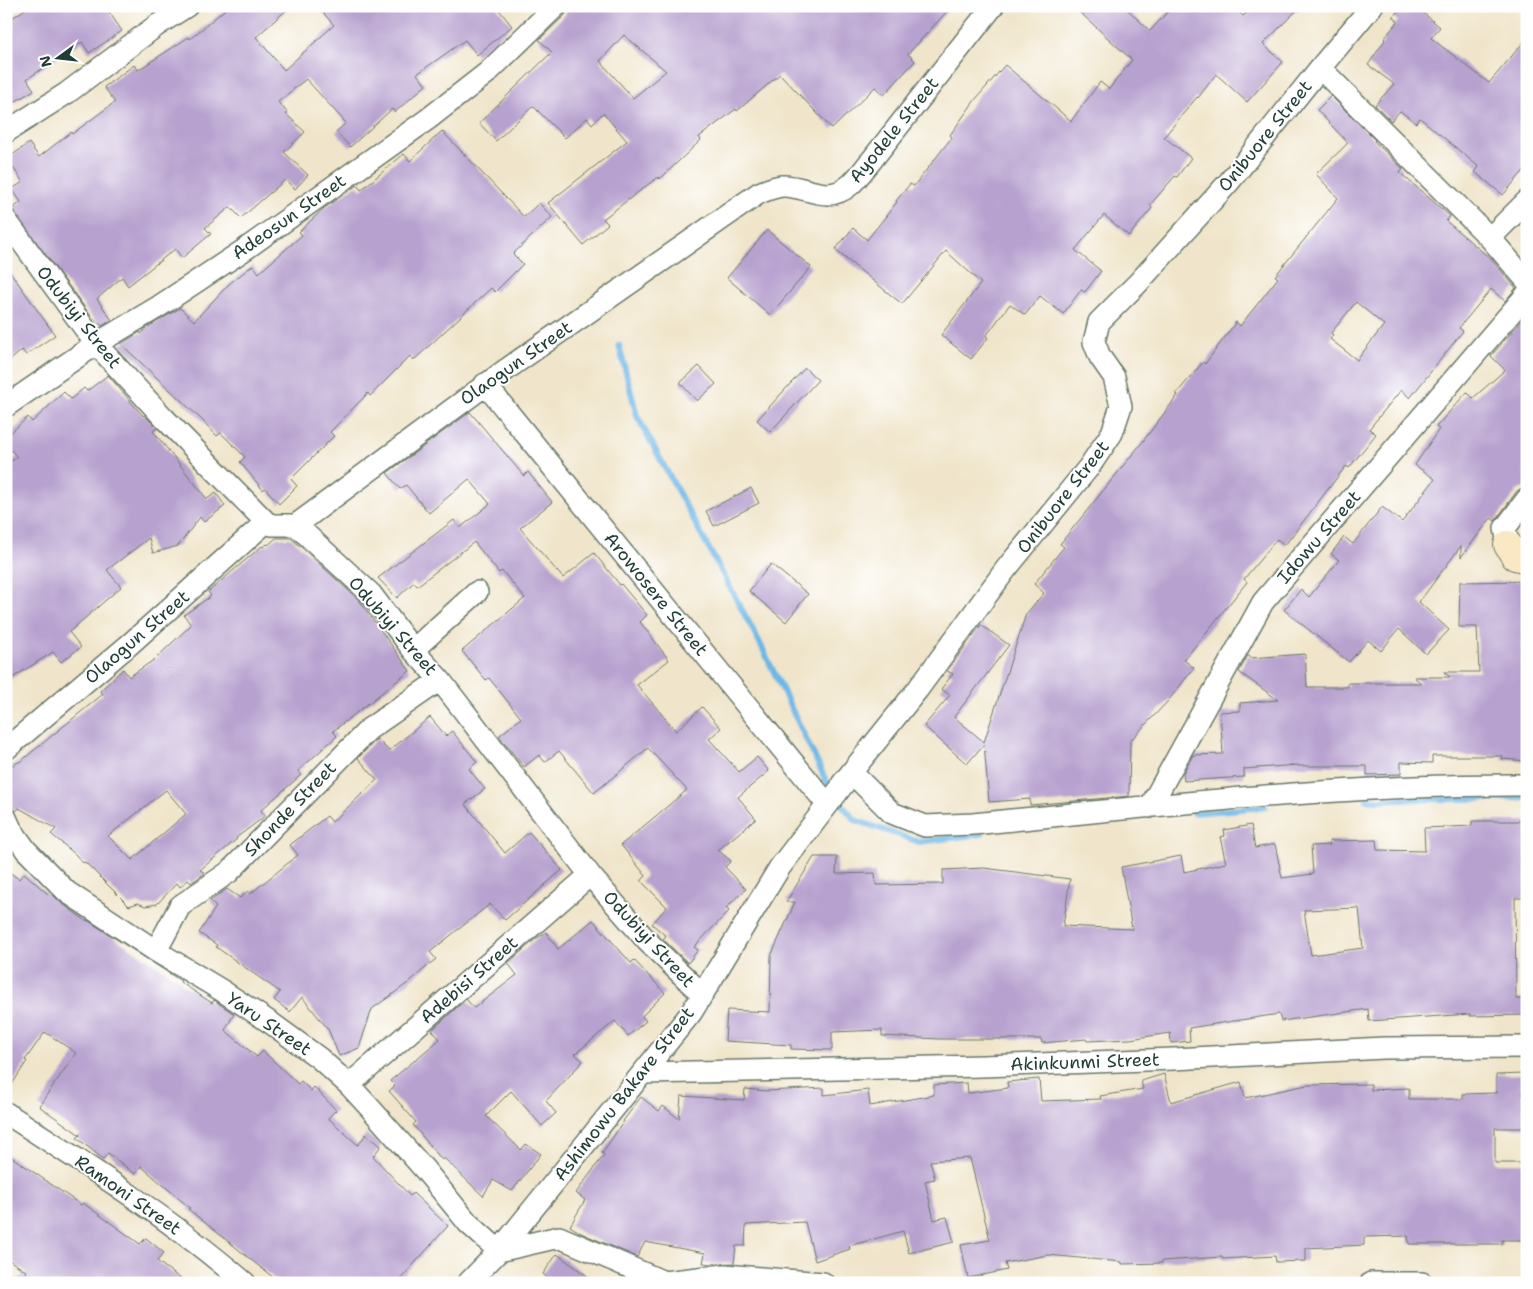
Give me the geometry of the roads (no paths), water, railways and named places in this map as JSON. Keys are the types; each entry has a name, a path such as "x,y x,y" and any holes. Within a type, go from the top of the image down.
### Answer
{"street":[{"path":"6,132 67,93 156,26 187,6"},
{"name":"Adeosun Street","path":"6,406 96,344 158,307 244,250 428,119 487,73 556,6"},
{"name":"Ayodele Street","path":"740,206 770,188 784,186 816,193 832,194 850,185 993,6"},
{"name":"Onibuore Street","path":"827,804 918,689 1006,569 1089,467 1112,433 1121,406 1114,377 1100,357 1094,342 1099,322 1229,182 1372,6"},
{"name":"Onibuore Street","path":"1320,68 1490,238 1527,281"},
{"path":"1490,238 1527,201"},
{"name":"Olaogun Street","path":"296,525 486,384 740,206"},
{"name":"Odubiyi Street","path":"6,220 96,344 164,418 266,522"},
{"name":"Idowu Street","path":"1150,807 1263,602 1527,294"},
{"name":"Arowosere Street","path":"486,384 827,804"},
{"path":"1517,552 1505,528 1527,499"},
{"path":"266,522 272,525 296,525"},
{"name":"Olaogun Street","path":"6,750 130,644 266,522"},
{"name":"Odubiyi Street","path":"296,525 371,594 413,650 440,680 590,875 647,941 702,994"},
{"path":"413,650 477,592"},
{"name":"Shonde Street","path":"156,951 180,906 228,872 369,729 440,680"},
{"path":"847,778 892,813 925,826 972,824 1323,791 1455,785 1527,785"},
{"name":"Ashimowu Bakare Street","path":"468,1283 499,1251 691,1013 780,867 827,804"},
{"name":"Yaru Street","path":"8,828 26,850 67,892 156,951 220,990 319,1058 349,1085 426,1170 468,1223 499,1251"},
{"name":"Adebisi Street","path":"349,1085 590,875"},
{"name":"Akinkunmi Street","path":"643,1072 983,1066 1174,1059 1384,1048 1527,1047"},
{"name":"Ramoni Street","path":"6,1113 115,1184 174,1226 245,1283"},
{"path":"499,1251 558,1238 664,1282 724,1279 823,1283"},
{"path":"1371,1283 1422,1283"}],"waterway":[{"path":"619,345 637,416 759,641 832,793 855,820 919,842 982,834"},
{"path":"1367,800 1527,798"},
{"path":"1193,813 1265,807"}]}
